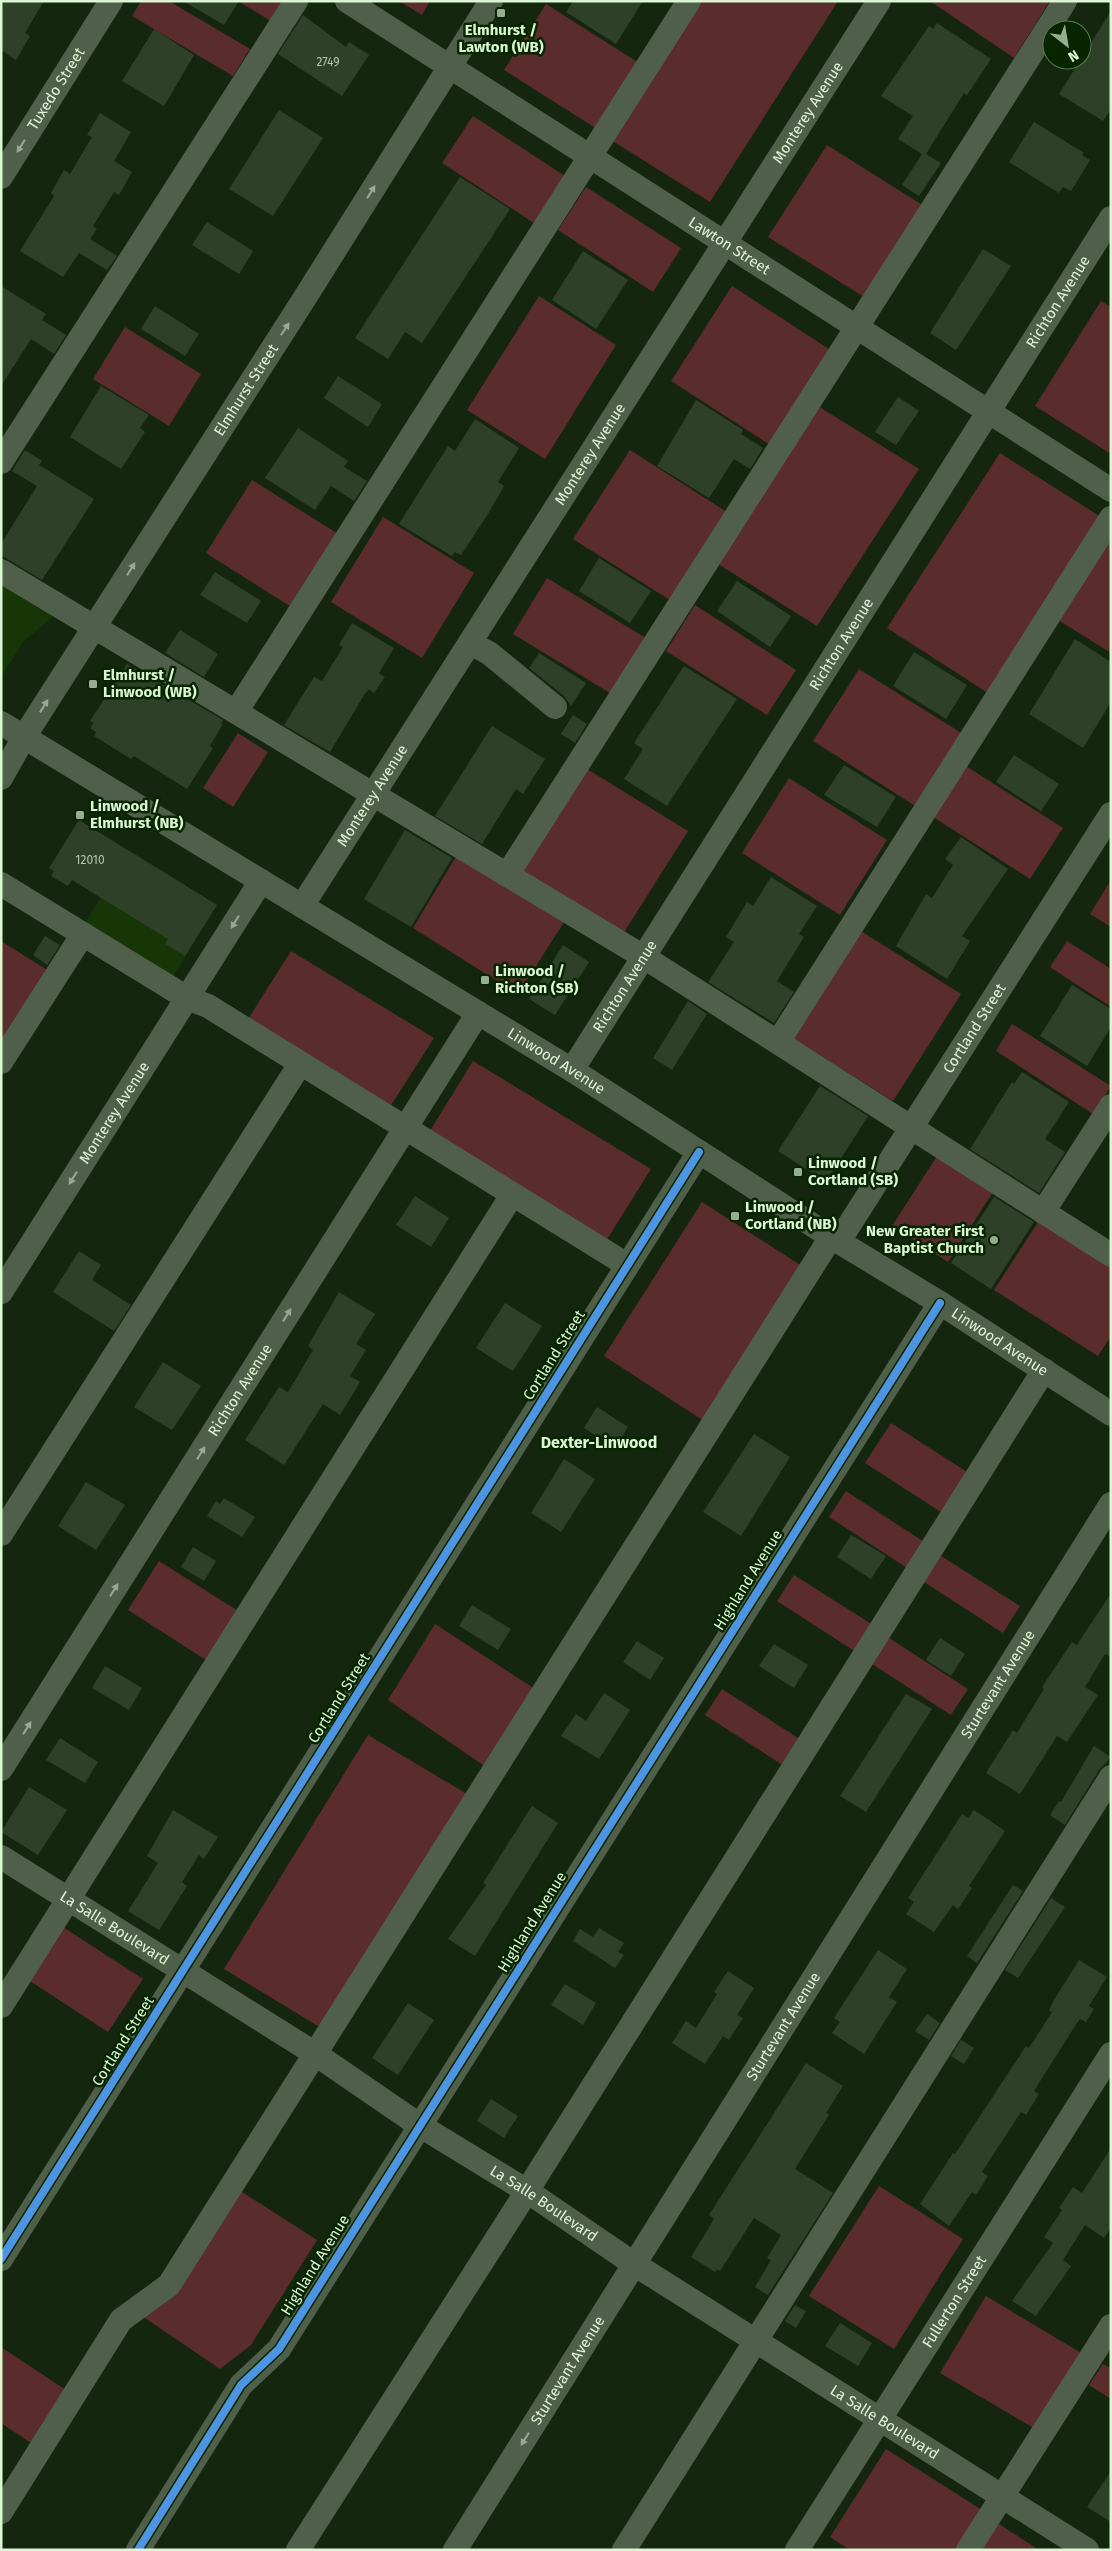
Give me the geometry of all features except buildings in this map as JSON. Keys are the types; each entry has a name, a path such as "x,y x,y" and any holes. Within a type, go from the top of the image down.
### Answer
{"street":[{"name":"Tuxedo Street","path":"1,177 111,1"},
{"path":"1,462 296,1"},
{"name":"Lawton Street","path":"347,1 1111,490"},
{"name":"Elmhurst Street","path":"1,778 24,737 491,1"},
{"path":"236,712 689,1"},
{"name":"Monterey Avenue","path":"302,906 879,1"},
{"path":"507,874 1065,1"},
{"name":"Richton Avenue","path":"572,1070 1111,218"},
{"path":"778,1042 1111,518"},
{"path":"1,571 94,629 644,957 1111,1255"},
{"path":"470,643 490,653 555,707"},
{"name":"Linwood Avenue","path":"1,723 572,1070 835,1239 940,1302 1044,1370 1108,1408"},
{"name":"Cortland Street","path":"1,2512 121,2320 169,2285 314,2053 835,1239 913,1128 1111,814"},
{"name":"Monterey Avenue","path":"1,1292 261,881"},
{"path":"1,884 187,998 208,1006 404,1130 627,1265"},
{"path":"1,1062 83,934"},
{"name":"Richton Avenue","path":"1,1769 478,1013"},
{"path":"1,1534 300,1064"},
{"path":"1043,1212 1111,1106"},
{"name":"Cortland Street","path":"1,2259 699,1152"},
{"path":"1,2006 512,1195"},
{"name":"Highland Avenue","path":"138,2550 241,2385 279,2349 940,1302"},
{"path":"298,2550 527,2191 1044,1370"},
{"name":"Sturtevant Avenue","path":"455,2550 1111,1504"},
{"path":"624,2550 1111,1777"},
{"name":"La Salle Boulevard","path":"1,1857 314,2053 419,2125 527,2191 634,2264 756,2339 1087,2550"},
{"name":"Fullerton Street","path":"797,2550 1111,2054"},
{"path":"968,2550 1111,2326"}],"shaded area":[{"path":"141,1 169,1 250,49 233,76 132,16"},
{"path":"238,1 288,1 274,23"},
{"path":"399,1 430,1 422,15"},
{"path":"699,1 838,1 710,202 611,140"},
{"path":"930,1 1050,1 1014,58"},
{"path":"546,4 639,63 597,129 504,70"},
{"path":"473,116 568,178 537,225 442,163"},
{"path":"827,145 927,208 869,300 768,237"},
{"path":"586,187 681,248 653,292 558,230"},
{"path":"732,286 832,351 770,445 671,381"},
{"path":"539,296 616,345 545,459 467,410"},
{"path":"1101,301 1111,307 1111,454 1035,406"},
{"path":"125,327 201,374 169,426 93,379"},
{"path":"818,406 919,469 817,626 718,564"},
{"path":"630,450 730,514 673,602 573,539"},
{"path":"1000,453 1101,517 988,693 887,628"},
{"path":"252,480 343,537 296,610 206,553"},
{"path":"383,517 474,573 422,658 331,602"},
{"path":"1111,533 1111,653 1055,618"},
{"path":"1,577 56,611 49,620 23,642 1,677"},
{"path":"547,578 649,640 615,696 513,634"},
{"path":"695,605 796,670 767,715 666,651"},
{"path":"859,669 963,734 917,807 813,741"},
{"path":"238,733 268,752 233,807 203,788"},
{"path":"966,766 1063,828 1030,879 933,817"},
{"path":"587,769 688,831 621,937 521,874"},
{"path":"789,778 887,840 840,915 742,853"},
{"path":"130,851 217,905 172,978 84,924"},
{"path":"457,855 566,919 518,994 413,928"},
{"path":"1111,880 1111,927 1090,914"},
{"path":"856,928 961,994 893,1101 788,1035"},
{"path":"1,941 52,973 1,1053"},
{"path":"1067,941 1111,969 1111,1007 1050,967"},
{"path":"291,951 434,1038 388,1110 247,1021"},
{"path":"1012,1024 1111,1086 1093,1114 996,1051"},
{"path":"473,1061 651,1169 606,1241 428,1134"},
{"path":"939,1153 995,1189 948,1262 892,1226"},
{"path":"702,1202 802,1266 704,1421 604,1356"},
{"path":"1040,1219 1111,1266 1111,1336 1098,1356 994,1290"},
{"path":"891,1423 970,1474 944,1514 865,1463"},
{"path":"846,1491 924,1542 907,1568 829,1517"},
{"path":"941,1556 1020,1606 1003,1633 924,1582"},
{"path":"159,1561 238,1611 206,1660 128,1610"},
{"path":"794,1575 873,1625 856,1652 777,1601"},
{"path":"435,1624 535,1689 486,1767 388,1700"},
{"path":"889,1638 968,1689 951,1715 872,1664"},
{"path":"722,1689 801,1740 784,1766 705,1715"},
{"path":"368,1735 467,1794 323,2029 224,1969"},
{"path":"63,1927 143,1979 108,2032 30,1981"},
{"path":"879,2186 963,2239 894,2349 809,2296"},
{"path":"239,2190 317,2240 251,2345 220,2369 142,2316"},
{"path":"986,2296 1083,2354 1037,2430 940,2373"},
{"path":"1,2347 69,2392 34,2445 1,2423"},
{"path":"1103,2364 1111,2368 1111,2399 1089,2385"},
{"path":"886,2449 982,2510 956,2550 850,2550 830,2537"},
{"path":"996,2522 1039,2550 978,2550"}],"cycle path":[{"path":"1,2259 699,1152"},
{"path":"138,2550 241,2385 279,2349 940,1303"}],"place":[{"name":"Elmhurst / Lawton (WB)","path":"501,13"},
{"name":"Elmhurst / Linwood (WB)","path":"93,684"},
{"name":"Linwood / Elmhurst (NB)","path":"80,815"},
{"name":"Linwood / Richton (SB)","path":"485,980"},
{"name":"Linwood / Cortland (SB)","path":"798,1172"},
{"name":"Linwood / Cortland (NB)","path":"735,1216"},
{"name":"New Greater First Baptist Church","path":"994,1240"}],"district":[{"name":"Dexter-Linwood","path":"599,1442"}]}
